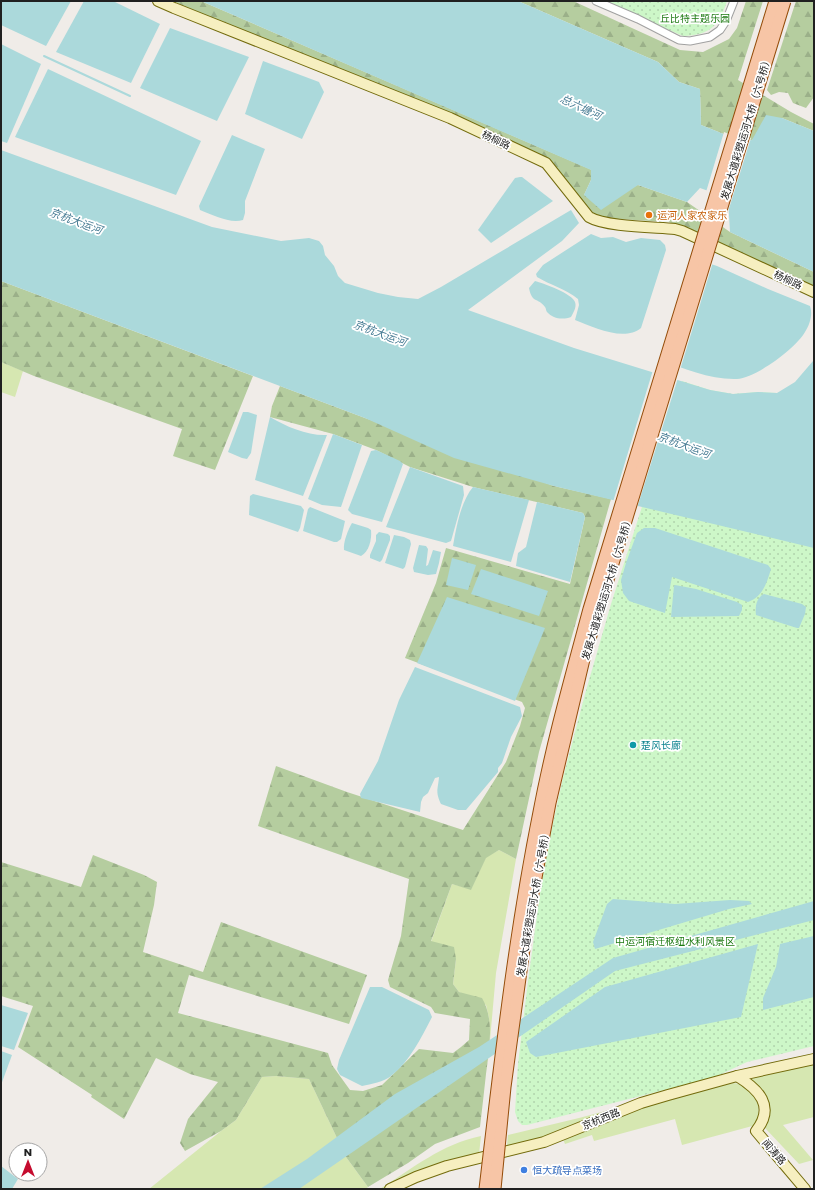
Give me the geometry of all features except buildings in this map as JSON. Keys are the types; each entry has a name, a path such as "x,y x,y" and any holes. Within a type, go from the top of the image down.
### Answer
{"main road":[{"name":"发展大道彩塑运河大桥（六号桥）","path":"485,1189 506,1020 524,895 539,810 564,701 589,609 775,1"},
{"name":"发展大道彩塑运河大桥（六号桥）","path":"495,1189 505,1087 528,920 550,803 569,723 586,655 785,1"}],"street":[{"name":"杨柳路","path":"158,1 450,118 546,163 589,217 610,224 675,229 682,231 814,292"},
{"path":"596,1 638,19 679,40 690,41 710,37 720,30 726,21 734,1"},
{"name":"京杭西路","path":"390,1189 416,1177 447,1166 544,1142 641,1103 737,1076 814,1059"},
{"name":"闻涛路","path":"737,1076 758,1092 763,1102 762,1122 756,1131 805,1189"}],"green space":[{"path":"167,1 201,1 592,170 591,180 584,195 638,185 687,202 730,232 814,272 814,287 669,222 599,218 588,208 551,163"},
{"path":"518,1 573,1 680,50 703,52 729,39 737,28 746,1 763,1 738,80 814,124 814,131 782,118 752,140 741,141 701,125 700,89 679,82 658,62"},
{"name":"丘比特主题乐园","path":"602,1 727,1 721,17 712,28 700,34 683,36"},
{"path":"796,1 814,1 814,97 806,108 793,103 788,93 779,92 771,95 767,90"},
{"path":"1,281 253,376 215,470 173,456 182,429 34,376 1,362"},
{"path":"1,362 23,371 15,397 1,392"},
{"name":"中运河宿迁枢纽水利风景区","path":"682,381 710,390 733,394 758,392 777,393 814,388 814,1046 747,1062 715,1077 527,1125 522,1125 518,1121 515,1112 518,1064 544,864 563,778 585,694 611,604"},
{"path":"280,386 554,486 611,499 539,752 516,859 499,850 486,858 471,890 452,884 431,941 454,947 456,959 453,984 459,992 482,998 489,1016 490,1035 480,1127 435,1144 408,1163 368,1187 346,1157 309,1079 276,1076 262,1077 236,1120 221,1131 185,1151 180,1143 188,1119 218,1082 190,1074 156,1058 124,1119 91,1097 92,1095 18,1047 33,1006 1,996 1,862 81,887 93,855 144,875 157,882 154,905 143,952 203,972 221,922 367,975 349,1024 189,975 178,1013 328,1053 332,1065 350,1090 363,1091 382,1085 419,1049 453,1053 469,1040 470,1019 435,1013 431,1007 390,987 388,980 401,936 409,879 258,826 276,766 347,792 463,830 506,762 520,726 525,708 522,702 405,658 436,583 446,548 570,584 585,517 583,513 473,487 410,467 376,450 333,434 270,417 272,406"},
{"path":"499,850 516,859 496,973 490,1040 489,1018 486,1005 459,992 453,984 456,959 431,942 452,884 471,889 486,857"},
{"path":"814,1064 814,1117 783,1125 813,1160 799,1164 765,1128 761,1089 750,1079"},
{"path":"276,1076 309,1079 346,1157 368,1187 366,1189 149,1189 236,1120 262,1077"},
{"path":"733,1083 747,1087 752,1092 758,1104 759,1111 756,1125 682,1145 675,1119 594,1141 592,1135 565,1144 563,1139 663,1100"},
{"path":"628,1105 561,1133 511,1147 507,1145 508,1135"},
{"path":"481,1136 479,1154 400,1180 384,1189 380,1189 416,1165 441,1151 453,1145"}],"water":[{"path":"1,1 71,1 46,46 1,25"},
{"path":"84,1 113,1 160,24 131,83 56,52"},
{"name":"总六塘河","path":"201,1 518,1 658,62 679,82 700,89 701,125 741,141 752,140 766,115 782,118 814,131 814,272 730,232 728,198 700,188 687,202 638,185 601,210 584,195 591,180 591,170"},
{"path":"170,28 249,57 217,121 140,88"},
{"path":"1,44 41,64 7,143 1,141"},
{"path":"263,61 319,82 324,92 302,139 245,114"},
{"path":"48,69 201,141 176,195 15,137"},
{"path":"232,135 265,149 245,201 245,213 243,220 238,221 227,220 200,210 199,206"},
{"name":"京杭大运河","path":"1,150 212,227 281,241 309,238 319,241 323,246 325,255 334,266 338,276 345,283 378,293 398,297 418,299 571,210 579,223 562,241 468,310 574,348 710,390 733,394 758,392 777,393 795,382 814,358 814,548 554,486 454,458 365,418 1,281"},
{"path":"522,177 553,201 491,243 478,230 515,178"},
{"path":"591,234 601,238 613,237 626,242 641,238 660,240 665,245 666,250 641,328 634,332 626,334 608,332 575,320 579,305 578,299 568,292 537,277 536,274 543,265"},
{"path":"690,257 717,266 810,306 810,319 805,332 785,354 775,361 754,373 737,379 708,376 660,359"},
{"path":"535,281 557,289 573,299 576,306 571,317 558,318 547,312 545,307 530,293 529,288"},
{"path":"243,412 257,415 251,453 247,459 228,452"},
{"path":"270,417 298,430 312,434 327,435 303,496 255,480"},
{"path":"333,434 362,445 341,507 322,505 308,499"},
{"path":"376,450 400,461 403,464 382,522 352,514 348,510 371,451"},
{"path":"410,467 463,486 464,495 451,541 446,543 386,527"},
{"path":"473,487 529,500 511,562 453,546 457,523 462,507"},
{"path":"253,494 301,506 304,510 298,532 249,515 250,496"},
{"path":"537,502 583,513 585,517 570,582 516,566 518,553 526,547"},
{"path":"310,507 345,521 341,539 334,542 303,531 308,509"},
{"path":"352,523 371,530 369,545 366,552 361,556 344,550 347,533"},
{"path":"644,528 655,528 768,565 771,569 766,584 757,597 748,602 672,577 665,613 629,601 623,593 621,580 637,533"},
{"path":"379,532 390,536 390,540 380,562 370,558 376,541 376,535"},
{"path":"394,535 410,540 411,544 405,567 403,569 385,563"},
{"path":"419,545 426,546 428,549 426,566 428,565 433,550 441,552 436,574 428,575 414,572 413,568"},
{"path":"452,558 476,565 468,590 446,585"},
{"path":"481,569 548,591 539,616 471,594"},
{"path":"675,585 696,589 737,602 742,605 742,610 739,616 671,617"},
{"path":"764,594 802,604 806,607 805,614 799,628 756,615 757,603 759,598"},
{"path":"447,597 545,628 515,701 417,663"},
{"path":"415,667 520,707 522,716 511,737 502,763 498,768 498,772 466,810 458,810 441,804 437,793 439,777 435,778 428,793 423,797 420,812 361,798 360,794 378,761 399,700"},
{"path":"613,899 675,904 730,900 749,901 752,904 729,909 595,949 593,942 607,904"},
{"path":"814,901 814,920 615,971 299,1189 260,1189 307,1159 395,1094 479,1047 613,958"},
{"path":"814,936 814,997 763,1010 763,998 776,967 780,944"},
{"path":"758,944 741,1017 536,1057 530,1053 526,1042 605,987"},
{"path":"370,987 382,987 429,1010 432,1017 414,1049 398,1070 385,1080 362,1086 340,1075 337,1069 339,1060"},
{"path":"1,1005 28,1013 14,1050 1,1046"},
{"path":"1,1051 12,1055 1,1085"},
{"path":"1,1166 8,1171 8,1182 16,1182 12,1189 1,1189"}],"pier":[{"path":"724,132 742,139 751,138 727,215 727,200 706,192"},
{"path":"690,255 713,262 680,370 659,361 658,354 688,256"},
{"path":"653,370 678,378 637,508 613,502"}],"waterway":[{"path":"44,56 130,96"}],"place":[{"name":"运河人家农家乐","path":"649,215"},
{"name":"楚风长廊","path":"633,745"},
{"name":"恒大疏导点菜场","path":"524,1170"}]}
